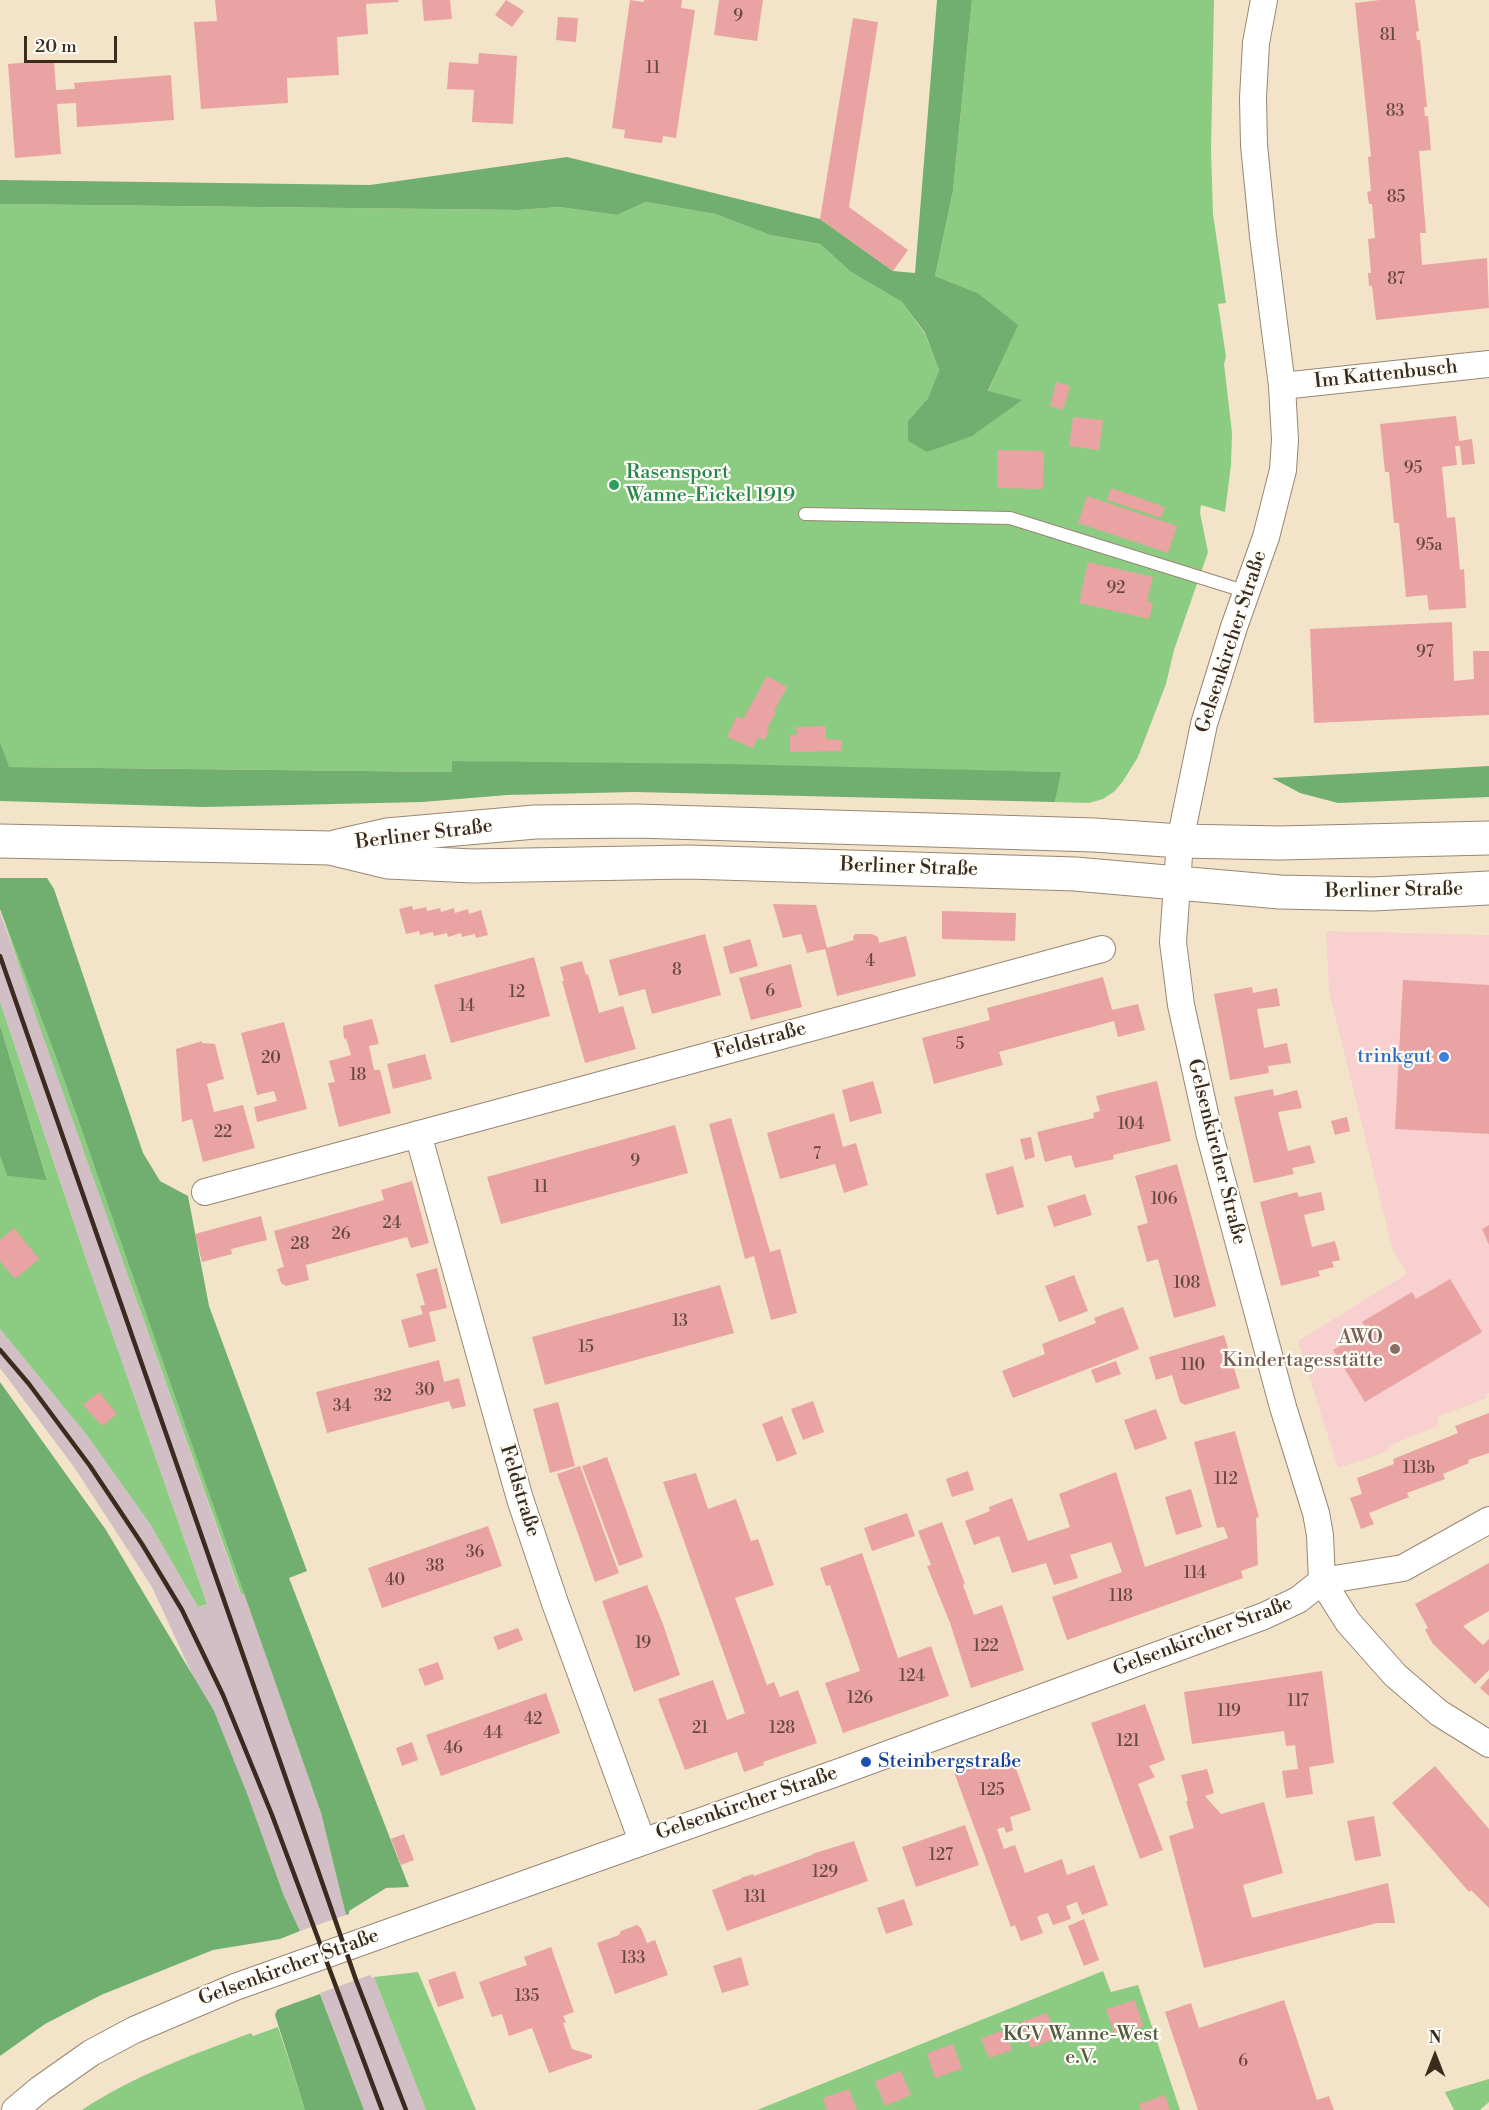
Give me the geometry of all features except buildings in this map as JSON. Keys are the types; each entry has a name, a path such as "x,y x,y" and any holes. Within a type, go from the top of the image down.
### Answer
{"main road":[{"name":"Berliner Straße","path":"330,848 387,835 535,822 637,821 1280,843 1489,838"},
{"name":"Berliner Straße","path":"0,841 330,848 388,862 473,866 688,862 1066,873 1280,892 1373,894 1489,888"}],"street":[{"name":"Gelsenkircher Straße","path":"15,2110 40,2089 91,2053 181,2008 990,1718 1264,1616 1298,1600 1322,1581 1321,1542 1317,1513 1283,1407 1210,1136 1181,1005 1173,942 1180,841 1204,724 1218,675 1266,537 1283,470 1282,386 1254,146 1253,98 1256,43 1264,0"},
{"name":"Im Kattenbusch","path":"1282,386 1489,364"},
{"name":"Feldstraße","path":"205,1192 1102,949"},
{"name":"Feldstraße","path":"418,1134 520,1499 555,1603 642,1841"},
{"path":"1489,1520 1403,1568 1322,1581 1347,1622 1395,1675 1439,1713 1489,1744"}],"lane":[{"path":"805,514 1010,518 1247,592"}],"shaded area":[{"path":"0,912 240,1593 244,1593 321,1813 346,1915 300,1931 284,1896 248,1796 152,1587 74,1467 0,1368 0,1329 86,1434 150,1524 198,1607 207,1604 88,1265 0,1002"},
{"path":"1326,931 1489,935 1489,1225 1482,1229 1489,1245 1489,1393 1486,1394 1487,1398 1437,1417 1439,1426 1388,1446 1389,1450 1338,1468 1298,1341 1407,1274 1393,1251 1329,991"},
{"path":"370,1975 374,1977 426,2110 364,2110 320,1993"}],"green space":[{"path":"937,0 972,0 953,191 935,276 978,293 1018,325 988,391 1022,400 972,436 927,452 908,441 908,421 928,398 939,370 925,333 902,302 851,272 820,244 770,235 715,214 646,202 617,215 559,207 519,210 0,204 0,180 370,185 567,157 820,219 893,271 915,273"},
{"name":"Rasensport Wanne-Eickel 1919","path":"972,0 1214,0 1211,150 1213,214 1226,303 1218,304 1226,357 1224,364 1232,433 1231,465 1225,512 1201,505 1200,513 1208,552 1174,650 1166,684 1138,757 1115,791 1103,799 1089,803 1055,802 1060,772 453,761 452,772 8,767 0,742 0,204 519,210 559,207 617,215 646,202 715,214 770,235 820,244 851,272 902,302 925,334 939,370 928,398 908,421 927,452 1021,400 988,392 1017,325 978,293 935,276 953,191"},
{"path":"0,742 9,767 452,772 452,761 726,764 1061,772 1055,802 634,792 507,795 422,802 204,807 0,801"},
{"path":"1489,766 1489,797 1338,803 1300,793 1272,778"},
{"path":"0,878 47,878 54,889 143,1153 160,1181 188,1196 209,1306 307,1571 289,1578 409,1887 386,1888 349,1911 349,1914 346,1915 321,1813 57,1060 0,909"},
{"path":"0,909 57,1060 244,1593 241,1594"},
{"path":"0,1002 88,1265 207,1604 198,1607 150,1524 86,1434 0,1329 0,1156 7,1176 47,1179 0,1025"},
{"path":"0,1025 47,1180 7,1176 0,1156"},
{"path":"0,1382 106,1530 214,1711 284,1896 300,1931 280,1939 213,1950 101,1995 45,2024 0,2056"},
{"name":"KGV Wanne-West e.V.","path":"1103,1971 1111,1992 1138,1985 1180,2110 757,2110"},
{"path":"418,1972 476,2110 426,2110 374,1977"},
{"path":"320,1994 364,2110 305,2110 275,2015 281,2008"},
{"path":"278,2027 305,2110 82,2110 122,2086 164,2067 251,2033 253,2036"},
{"path":"1489,2079 1489,2102 1480,2110 1454,2110 1445,2092"}],"railway":[{"path":"0,956 356,1980 406,2110"},
{"path":"0,1350 29,1384 90,1466 142,1544 182,1610 223,1695 272,1815 382,2110"}],"place":[{"name":"Rasensport Wanne-Eickel 1919","path":"614,485"},
{"name":"trinkgut","path":"1444,1057"},
{"name":"AWO Kindertagesstätte","path":"1395,1349"},
{"name":"Steinbergstraße","path":"866,1762"}]}
